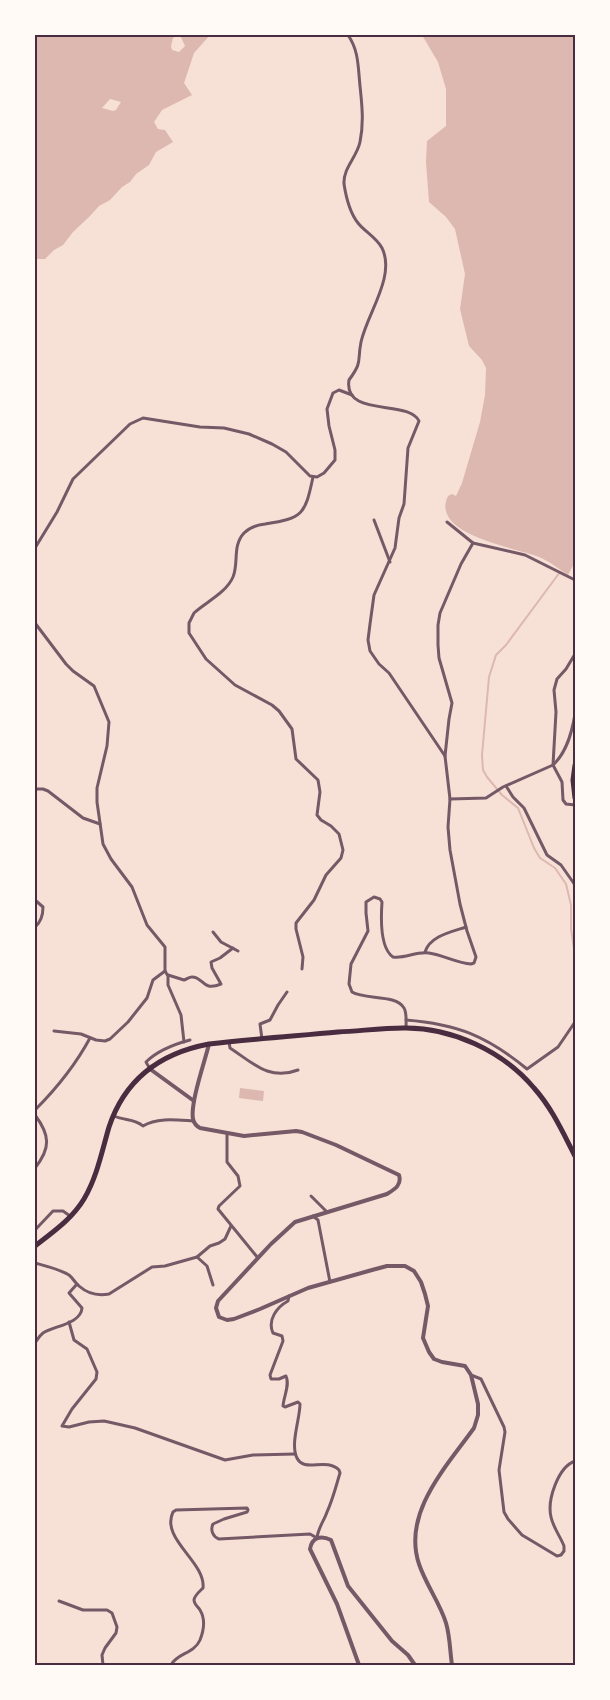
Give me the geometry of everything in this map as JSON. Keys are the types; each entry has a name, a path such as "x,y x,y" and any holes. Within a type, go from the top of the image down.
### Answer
{"main road":[{"path":"575,765 573,780 575,798"},
{"path":"35,1246 71,1216 90,1189 114,1116 121,1101 132,1086 150,1069 172,1055 189,1048 209,1044 406,1028 438,1031 483,1048 502,1060 527,1081 547,1104 575,1156"}],"street":[{"path":"348,35 359,61 364,114 360,144 345,173 344,183 352,212 358,223 382,248 386,260 380,296 361,342 360,364 349,380 349,389 352,395"},
{"path":"35,548 57,512 73,479 130,424 143,418 194,426 224,428 249,434 286,452 312,477 317,477 324,473 334,460 335,450 327,412 332,393 336,390 352,395 367,405 415,415 419,421 408,448 404,504 399,518 396,548 374,596 368,640 370,651 379,664 389,673 445,756"},
{"path":"302,969 303,957 296,923 314,900 326,875 341,858 343,850 339,834 317,815 320,792 318,780 296,760 293,735 288,722 272,705 235,685 210,663 196,645 189,628 190,619 194,614 225,588 232,578 237,545 244,534 260,525 292,519 300,514 306,504 312,477"},
{"path":"374,520 390,562"},
{"path":"447,522 473,543 525,555 575,580"},
{"path":"406,1028 404,1008 397,1002 357,994 350,989 348,984 351,964 368,931 365,907 367,900 374,897 381,901 382,924 389,954 396,957 425,952 464,964 474,963 476,957 466,927 450,850 448,827 450,799 445,756 448,719 452,703 439,658 438,625 445,600 473,543"},
{"path":"35,623 66,664 94,686 108,722 107,746 97,802 103,844 132,887 147,925 165,947 168,985 181,1015 184,1042"},
{"path":"575,654 557,679 554,690 556,712 553,765 562,782 563,800 566,804 575,805"},
{"path":"450,799 486,798 505,786 553,765 566,747 575,714"},
{"path":"505,786 524,808 547,855 561,865 575,885"},
{"path":"35,789 48,791 84,818 100,824"},
{"path":"35,900 43,908 43,912 35,927"},
{"path":"425,952 426,948 439,936 466,927"},
{"path":"213,932 222,942 238,951"},
{"path":"54,1031 81,1034 105,1041 116,1034 128,1022 147,998 153,980 166,973 184,980 194,977 208,986 221,984 212,968 211,962 234,948"},
{"path":"262,1039 260,1024 270,1020 287,992"},
{"path":"406,1020 426,1021 451,1026 481,1036 498,1046 526,1069 558,1047 575,1022"},
{"path":"35,1110 49,1096 82,1054 90,1038"},
{"path":"190,1040 151,1057 146,1062 150,1069 194,1102"},
{"path":"229,1042 230,1048 263,1070 280,1074 288,1074 298,1070"},
{"path":"209,1044 192,1116 193,1121 200,1128 227,1134 256,1136 296,1131 302,1132 336,1145 399,1175 399,1184 396,1189 387,1194 296,1222 218,1300 216,1308 219,1317 226,1320 234,1319 308,1288 388,1266 405,1266 414,1271 421,1282 428,1306 424,1332 426,1347 434,1359 465,1366 471,1375 478,1404 478,1415 474,1428 426,1498 419,1512 416,1528 415,1544 419,1563 447,1625 452,1665"},
{"path":"35,1114 46,1133 47,1144 35,1168"},
{"path":"114,1116 121,1119 135,1120 144,1126 149,1122 164,1120 193,1121"},
{"path":"227,1134 227,1162 238,1176 240,1186 218,1209 258,1258"},
{"path":"312,1196 327,1212"},
{"path":"35,1230 53,1211 63,1211 71,1216"},
{"path":"313,1216 318,1220 330,1282"},
{"path":"35,1263 70,1276 77,1284 91,1293 109,1294 152,1267 165,1266 197,1256 210,1246 225,1239 231,1226"},
{"path":"197,1256 207,1266 213,1285"},
{"path":"35,1343 42,1334 69,1322 82,1311 82,1308 69,1292 77,1284"},
{"path":"289,1296 288,1301 276,1311 271,1326 273,1333 282,1336 283,1341 270,1376 271,1379 279,1379 286,1376 287,1378 288,1385 283,1406 298,1402 300,1404 294,1447 298,1461 303,1464 329,1464 336,1467 340,1474 328,1511 318,1530 317,1538 311,1542 310,1549 337,1604 358,1665"},
{"path":"69,1322 74,1340 87,1349 98,1372 96,1379 72,1409 62,1426 69,1427 104,1421 135,1428 225,1460 253,1455 295,1454"},
{"path":"471,1375 480,1378 504,1427 500,1470 504,1512 522,1535 557,1556 561,1555 564,1551 564,1546 551,1520 550,1509 561,1472 566,1466 575,1461"},
{"path":"171,1665 177,1658 195,1648 199,1642 204,1622 194,1600 203,1588 202,1577 173,1532 171,1516 176,1510 247,1508 247,1512 213,1524 212,1532 218,1539 310,1534 317,1538 331,1540 348,1586 392,1641 408,1655 415,1665"},
{"path":"59,1601 83,1610 107,1610 112,1613 117,1627 116,1633 102,1655 103,1665"}],"shaded area":[{"path":"35,35 178,35 173,38 171,46 172,50 179,52 185,46 180,35 210,35 194,53 184,83 192,95 162,110 154,122 158,129 165,130 173,142 156,152 149,165 136,174 110,200 99,206 63,245 54,250 45,259 35,259","holes":["110,99 121,102 116,110 113,111 102,108"]},
{"path":"422,35 575,35 575,562 568,575 539,557 478,538 463,530 451,521 446,509 448,496 452,494 456,496 462,483 480,422 485,395 486,368 482,360 469,346 460,309 465,274 455,229 446,217 429,202 426,162 427,141 446,126 446,89 438,62"},
{"path":"240,1088 264,1091 263,1101 239,1098"}],"waterway":[{"path":"560,572 506,645 496,655 489,677 482,755 483,770 487,777 502,795 518,808 540,858 555,868 566,884 571,905 571,929 575,955"}]}
